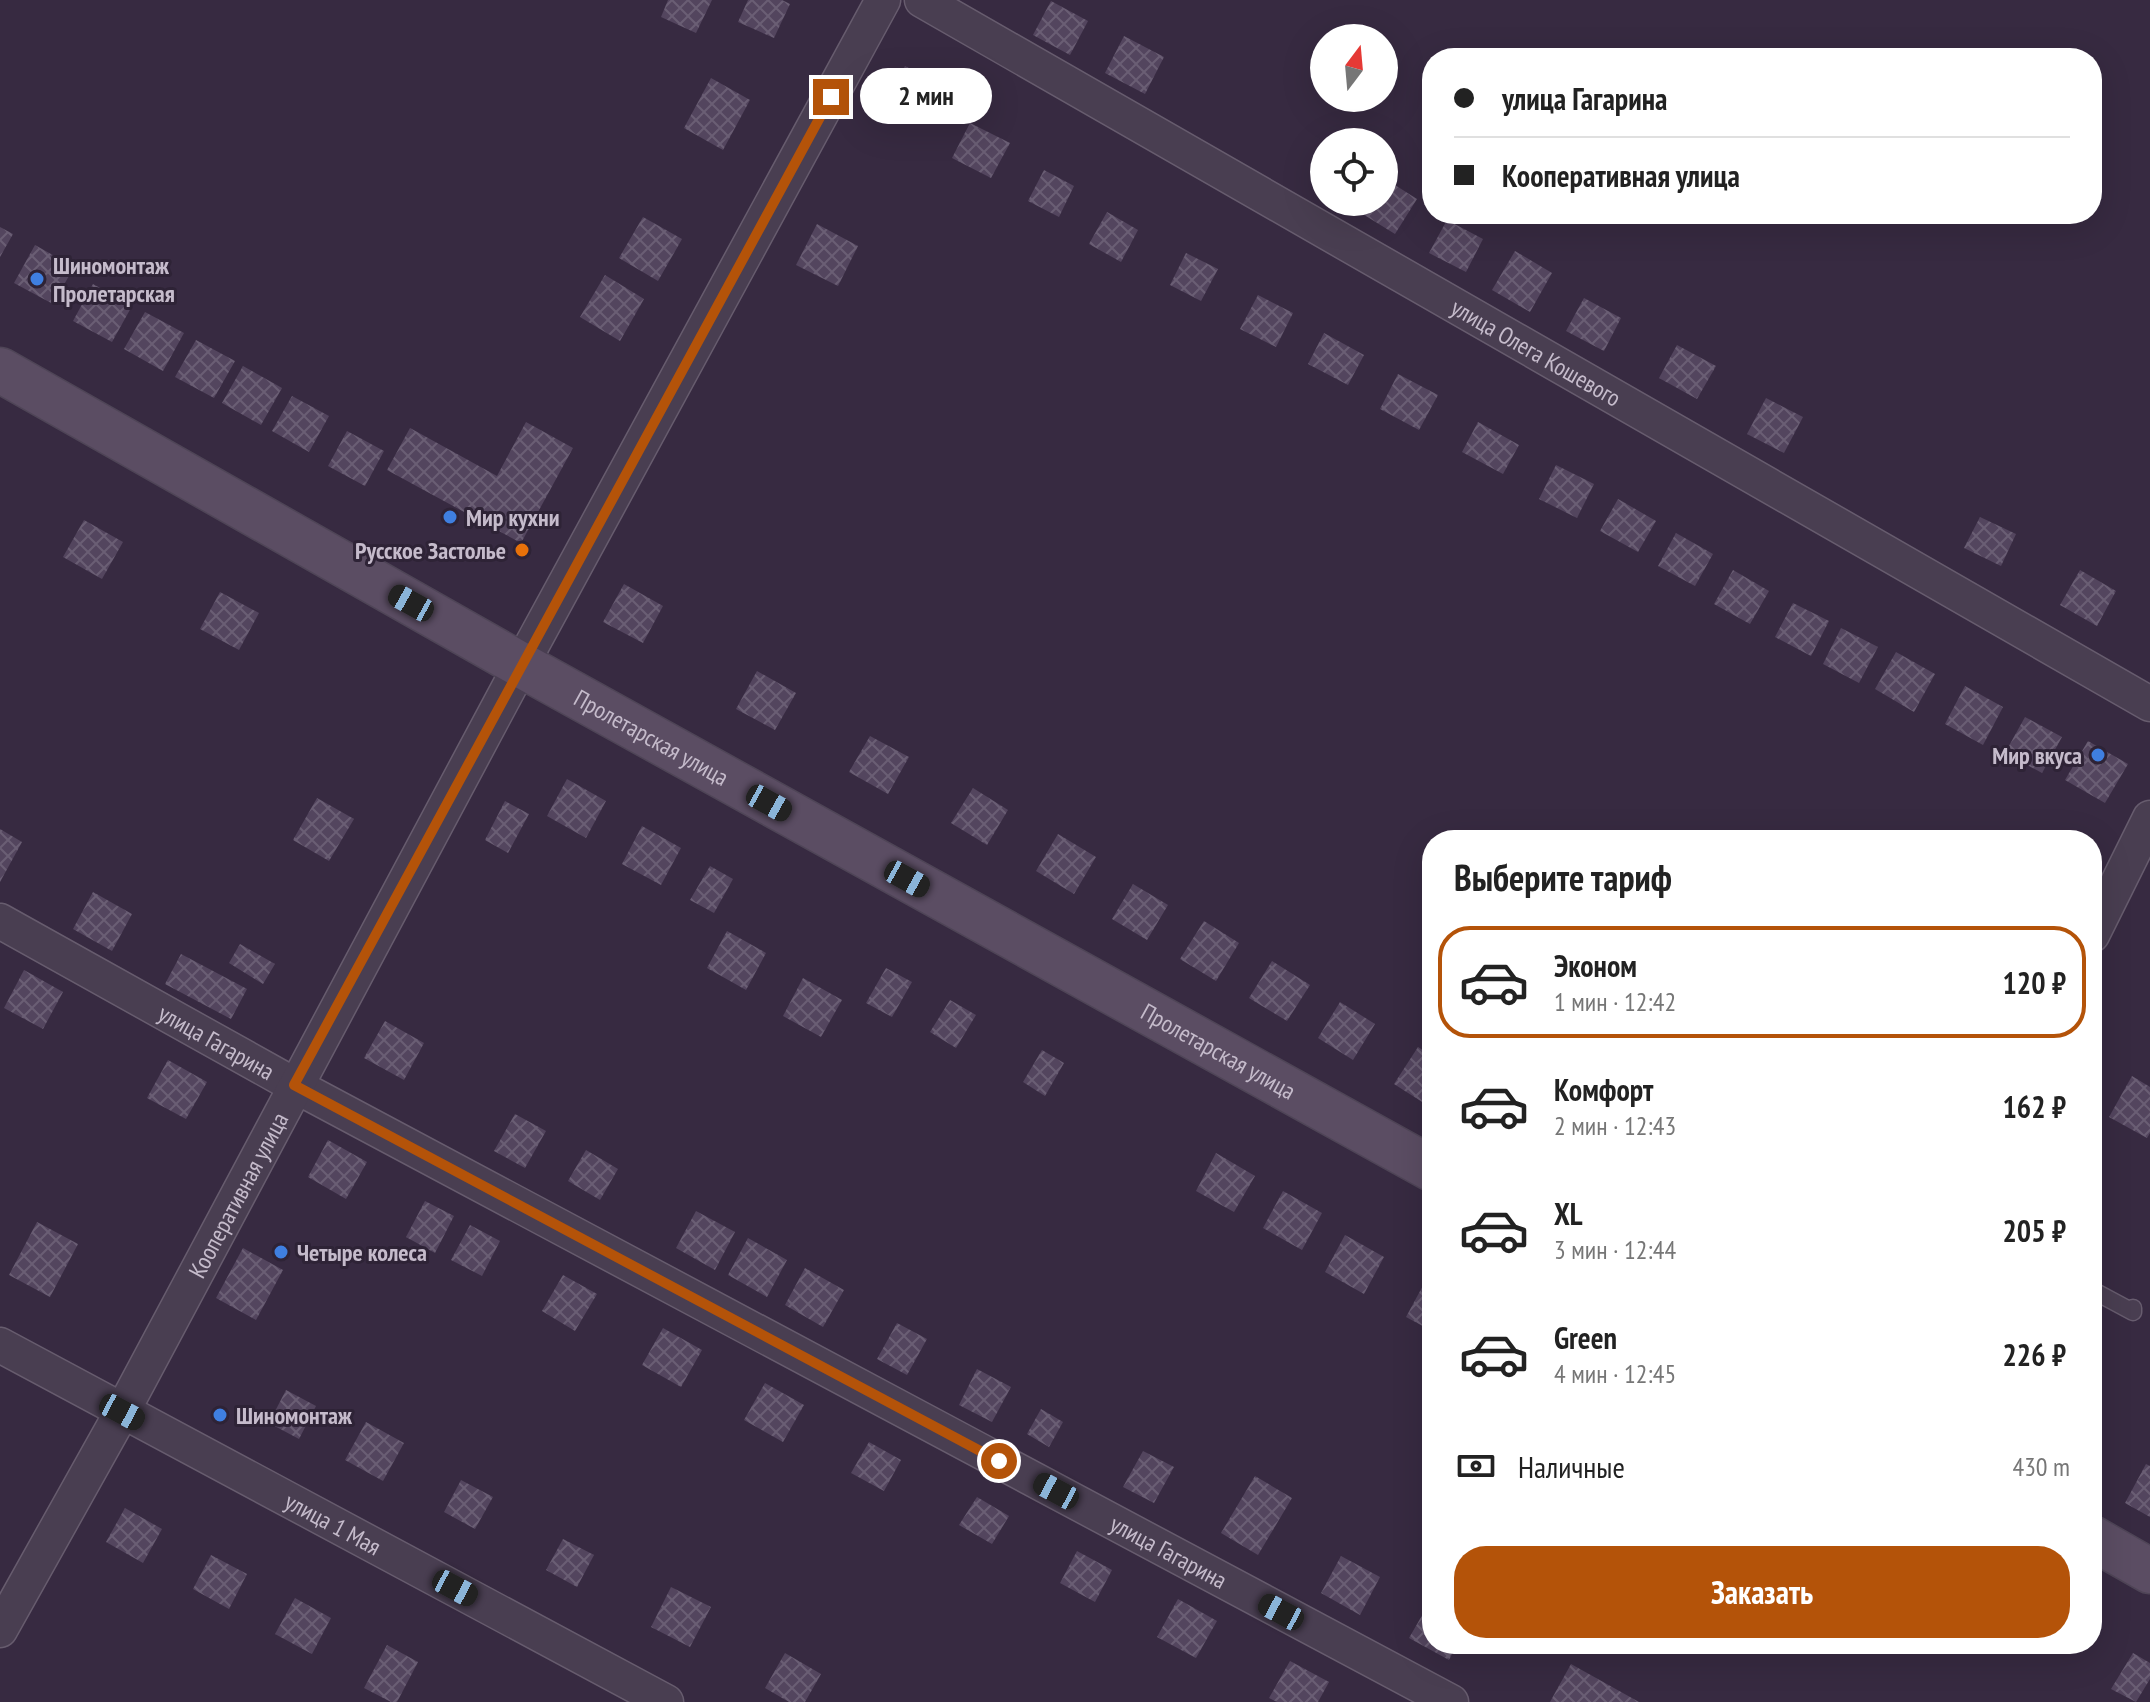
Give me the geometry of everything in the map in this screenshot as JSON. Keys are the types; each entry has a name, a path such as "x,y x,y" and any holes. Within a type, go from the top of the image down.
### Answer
{"main road":[{"name":"Пролетарская улица","path":"0,370 521,665 1422,1163"},
{"path":"2102,1544 2150,1571"}],"street":[{"name":"Кооперативная улица","path":"0,1630 122,1412 294,1085 883,0"},
{"name":"улица Олега Кошевого","path":"922,0 2150,704"},
{"path":"2102,915 2150,818"},
{"name":"улица Гагарина","path":"0,921 294,1085 1451,1702"},
{"name":"улица 1 Мая","path":"0,1345 666,1702"}],"lane":[{"path":"2102,1295 2133,1312 2133,1308"}],"building":[{"path":"668,0 712,0 696,33 661,17"},
{"path":"748,0 782,0 790,4 774,38 738,22"},
{"path":"1051,1 1088,21 1070,55 1033,35"},
{"path":"1124,36 1164,57 1145,94 1105,73"},
{"path":"905,66 937,83 918,119 886,102"},
{"path":"711,78 750,100 723,150 684,128"},
{"path":"970,123 1010,143 991,178 952,158"},
{"path":"1044,170 1074,186 1059,217 1028,201"},
{"path":"1398,187 1417,199 1395,234 1366,216 1398,216"},
{"path":"1107,212 1138,230 1121,262 1089,244"},
{"path":"643,217 682,239 658,281 619,258"},
{"path":"817,224 858,246 838,286 796,265"},
{"path":"1445,224 1455,224 1483,239 1466,272 1429,253"},
{"path":"0,227 13,234 0,257"},
{"path":"35,245 74,267 53,304 14,283"},
{"path":"1515,251 1552,273 1530,312 1492,290"},
{"path":"1186,253 1218,269 1201,301 1170,285"},
{"path":"605,275 644,299 620,341 580,317"},
{"path":"93,284 132,306 112,342 73,321"},
{"path":"1258,295 1293,313 1276,347 1240,329"},
{"path":"1584,298 1621,318 1604,351 1566,331"},
{"path":"145,312 184,333 163,371 124,349"},
{"path":"1324,333 1364,355 1348,385 1308,364"},
{"path":"196,340 235,361 214,398 175,377"},
{"path":"1677,345 1716,366 1697,399 1659,378"},
{"path":"243,366 282,388 261,425 222,403"},
{"path":"1398,374 1438,395 1419,430 1380,409"},
{"path":"292,396 329,416 309,452 272,431"},
{"path":"1766,398 1803,417 1784,453 1747,434"},
{"path":"526,422 573,448 521,543 387,470 410,428 497,476"},
{"path":"1478,422 1519,445 1503,474 1462,452"},
{"path":"347,431 384,451 365,486 328,466"},
{"path":"1556,465 1594,484 1577,518 1539,499"},
{"path":"1618,499 1656,521 1638,552 1600,531"},
{"path":"1980,517 2016,534 2001,566 1964,548"},
{"path":"84,520 123,542 102,579 63,557"},
{"path":"1676,533 1713,554 1695,586 1658,566"},
{"path":"1733,570 1769,591 1750,624 1714,604"},
{"path":"2080,570 2116,591 2097,626 2060,605"},
{"path":"624,584 663,606 643,643 603,622"},
{"path":"220,592 259,613 239,650 200,629"},
{"path":"1793,603 1829,621 1811,656 1775,637"},
{"path":"1841,628 1878,647 1859,683 1823,664"},
{"path":"1896,652 1935,674 1914,712 1875,689"},
{"path":"757,671 796,693 775,730 736,709"},
{"path":"1965,686 2003,707 1983,745 1945,724"},
{"path":"2025,717 2062,737 2042,773 2005,753"},
{"path":"870,736 909,757 888,794 849,772"},
{"path":"2088,741 2128,764 2105,803 2065,780"},
{"path":"567,779 606,801 586,838 547,816"},
{"path":"973,788 1008,810 987,845 951,823"},
{"path":"317,798 354,819 329,861 293,840"},
{"path":"505,801 529,814 508,853 485,840"},
{"path":"642,826 681,848 661,885 622,864"},
{"path":"0,829 22,842 0,882"},
{"path":"1058,834 1096,857 1074,894 1036,871"},
{"path":"710,866 733,879 714,913 690,900"},
{"path":"1133,884 1168,905 1147,940 1112,919"},
{"path":"93,892 132,914 112,951 73,929"},
{"path":"1204,921 1239,943 1216,981 1180,959"},
{"path":"727,931 766,953 746,990 707,968"},
{"path":"240,944 275,964 263,984 229,963"},
{"path":"181,954 247,989 231,1019 165,984"},
{"path":"1272,961 1310,985 1287,1021 1249,998"},
{"path":"886,968 912,982 892,1017 866,1003"},
{"path":"24,970 63,992 43,1029 4,1008"},
{"path":"803,978 842,1000 821,1037 783,1016"},
{"path":"950,1000 976,1015 956,1048 930,1032"},
{"path":"1340,1002 1375,1024 1353,1060 1318,1038"},
{"path":"385,1021 424,1043 404,1080 364,1058"},
{"path":"1418,1047 1422,1050 1422,1102 1394,1084"},
{"path":"1042,1050 1064,1063 1045,1096 1023,1082"},
{"path":"168,1060 207,1082 186,1119 147,1098"},
{"path":"2132,1076 2150,1087 2150,1133 2147,1138 2109,1117"},
{"path":"515,1114 546,1131 525,1168 494,1151"},
{"path":"328,1140 367,1162 346,1199 308,1177"},
{"path":"586,1150 618,1169 600,1200 568,1181"},
{"path":"1216,1153 1255,1176 1234,1212 1196,1191"},
{"path":"1283,1191 1322,1213 1302,1250 1263,1228"},
{"path":"425,1201 454,1216 435,1253 406,1237"},
{"path":"696,1211 735,1232 715,1270 676,1248"},
{"path":"37,1222 78,1244 50,1297 9,1275"},
{"path":"470,1225 500,1241 482,1276 451,1260"},
{"path":"1345,1235 1384,1257 1364,1294 1325,1272"},
{"path":"748,1238 787,1260 767,1297 728,1275"},
{"path":"243,1248 283,1270 256,1320 216,1298"},
{"path":"805,1268 844,1290 823,1327 785,1305"},
{"path":"563,1275 597,1294 575,1331 542,1311"},
{"path":"1422,1287 1422,1326 1406,1317"},
{"path":"897,1323 927,1339 907,1375 877,1359"},
{"path":"663,1328 702,1350 681,1387 642,1365"},
{"path":"977,1369 1011,1387 992,1422 959,1405"},
{"path":"765,1383 804,1405 783,1442 744,1420"},
{"path":"286,1390 316,1406 299,1439 269,1423"},
{"path":"1041,1409 1063,1422 1049,1447 1027,1434"},
{"path":"366,1422 404,1443 383,1481 345,1460"},
{"path":"869,1442 901,1460 884,1491 851,1473"},
{"path":"1143,1451 1174,1467 1154,1503 1123,1487"},
{"path":"2146,1464 2150,1466 2150,1517 2125,1503"},
{"path":"1255,1476 1292,1498 1258,1555 1221,1533"},
{"path":"461,1480 493,1497 475,1529 444,1512"},
{"path":"977,1497 1009,1516 992,1544 959,1525"},
{"path":"125,1508 162,1529 143,1563 106,1542"},
{"path":"563,1539 594,1555 577,1587 546,1570"},
{"path":"1077,1551 1112,1570 1095,1602 1060,1583"},
{"path":"211,1555 247,1574 229,1609 193,1589"},
{"path":"1341,1556 1380,1577 1360,1615 1321,1593"},
{"path":"671,1587 711,1607 690,1647 651,1627"},
{"path":"295,1598 331,1618 312,1654 275,1634"},
{"path":"1178,1599 1217,1621 1196,1658 1157,1637"},
{"path":"1422,1615 1422,1645 1409,1638"},
{"path":"387,1645 418,1662 397,1702 364,1688"},
{"path":"785,1653 821,1674 805,1702 789,1702 765,1688"},
{"path":"2133,1653 2150,1663 2150,1679 2136,1702 2111,1689"},
{"path":"1438,1654 1452,1654 1449,1660"},
{"path":"1290,1661 1329,1682 1318,1702 1277,1702 1269,1698"},
{"path":"1571,1664 1639,1702 1550,1702"}],"place":[{"name":"Шиномонтаж Пролетарская","path":"37,279"},
{"name":"Мир кухни","path":"450,517"},
{"name":"Русское Застолье","path":"522,550"},
{"name":"Мир вкуса","path":"2098,755"},
{"name":"Четыре колеса","path":"281,1252"},
{"name":"Шиномонтаж","path":"220,1415"}],"route":[{"path":"831,97 294,1085 999,1461"}]}
